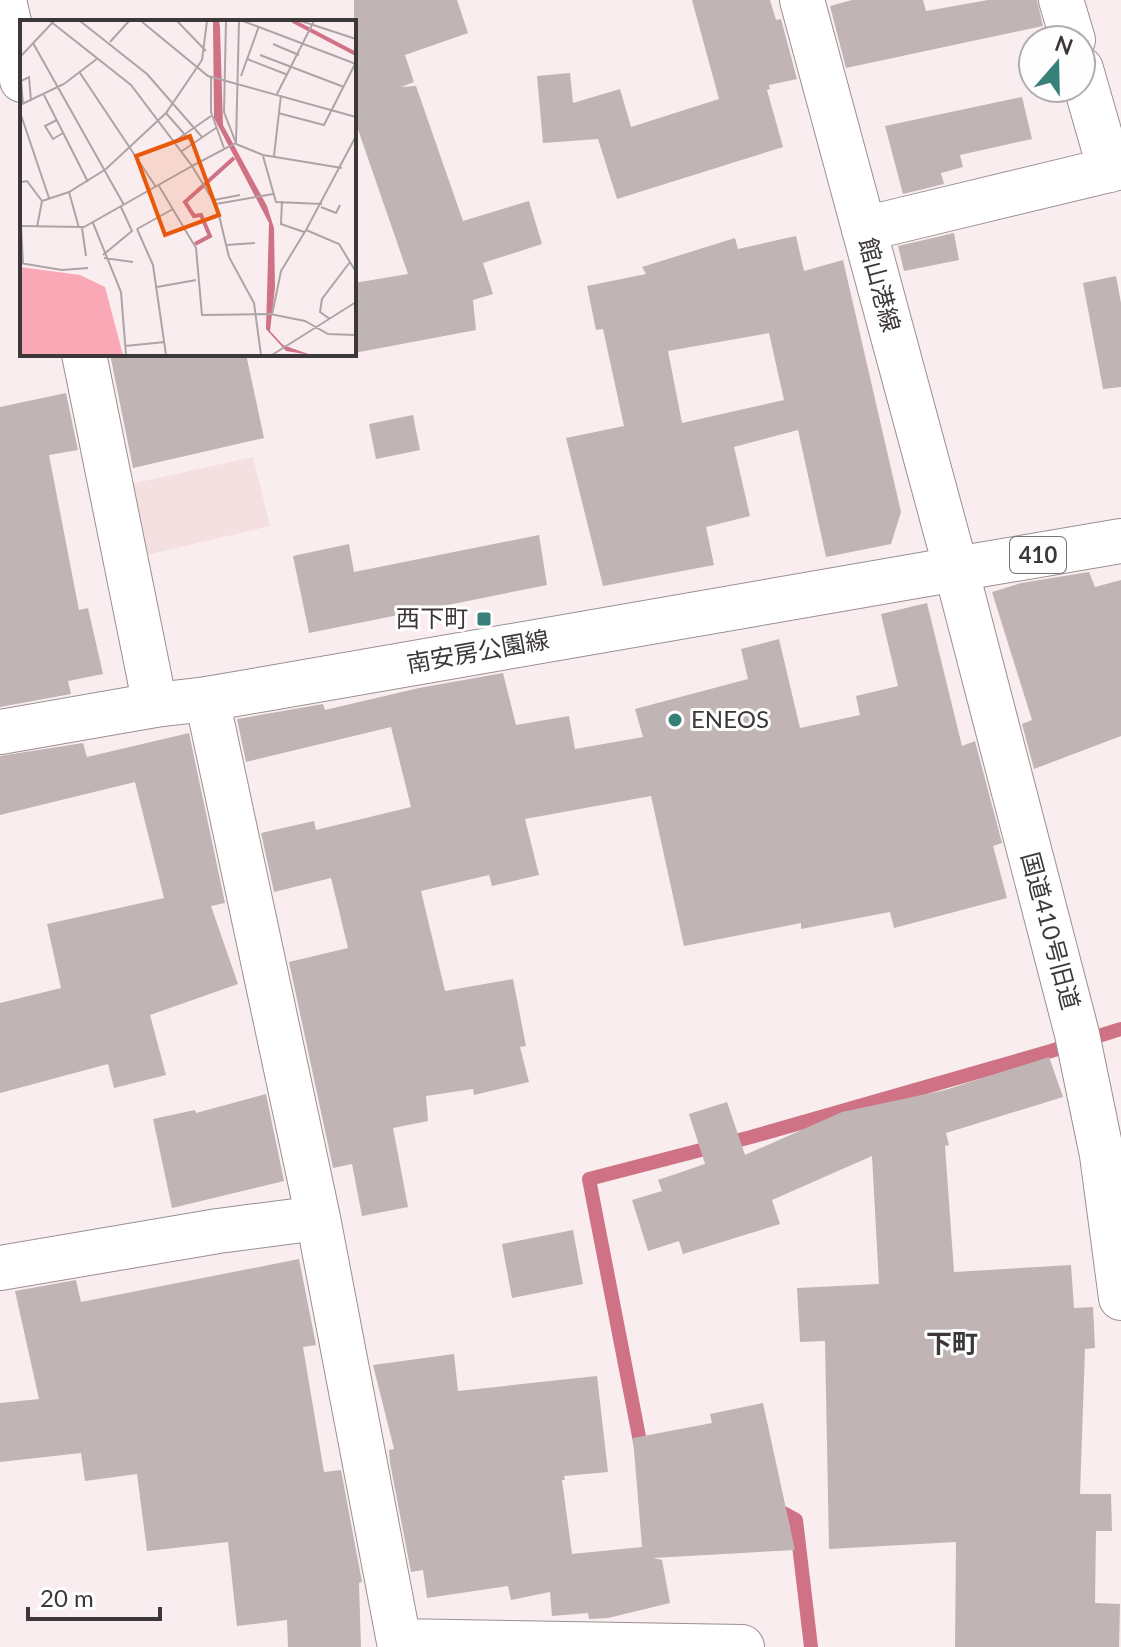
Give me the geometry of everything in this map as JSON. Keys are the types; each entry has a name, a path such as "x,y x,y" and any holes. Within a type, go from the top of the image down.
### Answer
{"main road":[{"path":"4,0 20,71"},
{"name":"館山港線","path":"802,0 956,569"},
{"path":"1061,0 1068,24"},
{"path":"864,229 1115,168 1093,104"},
{"path":"84,356 155,705"},
{"name":"410","path":"956,569 1121,541"},
{"name":"南安房公園線","path":"0,732 956,569"},
{"name":"国道410号旧道","path":"956,569 1080,1044 1102,1155 1121,1298"},
{"path":"207,699 318,1218 399,1644 742,1647"},
{"path":"0,1268 218,1231 318,1218"}],"shaded area":[{"path":"253,457 270,526 138,557 122,486"}],"building":[{"path":"354,0 457,0 468,33 405,55 414,82 401,87 416,86 463,221 529,201 542,244 483,263 493,294 473,300 476,330 356,353 356,283 408,274 356,124"},
{"path":"692,0 770,0 776,20 781,19 797,79 769,85 770,89 767,90 783,147 617,199 598,139 543,143 537,76 570,73 573,103 620,89 631,127 719,99"},
{"path":"852,0 923,0 926,11 988,0 1037,0 1043,24 1017,24 1017,32 846,68 830,6"},
{"path":"1017,98 1017,104 1024,104 1032,139 960,155 963,167 941,173 944,184 903,194 885,126"},
{"path":"954,233 959,260 904,271 898,246"},
{"path":"796,236 804,271 843,260 901,512 891,544 826,557 798,430 734,447 750,516 706,527 714,565 603,586 566,438 624,426 603,329 596,330 587,286 646,274 642,267 735,238 738,249","holes":["769,333 784,400 682,423 668,351"]},
{"path":"1116,276 1121,303 1121,387 1103,389 1083,283"},
{"path":"110,356 246,356 264,438 133,468"},
{"path":"66,393 78,450 49,455 79,610 88,608 103,674 68,681 71,694 0,707 0,407"},
{"path":"413,415 420,450 376,459 369,424"},
{"path":"539,535 547,585 309,633 293,556 349,544 354,572"},
{"path":"1089,572 1095,587 1121,580 1121,736 1034,769 1022,724 1032,720 992,592 1021,583"},
{"path":"927,603 962,746 975,741 1002,843 993,846 1007,898 894,928 890,912 801,929 801,923 684,946 651,796 525,819 539,875 492,886 489,875 421,891 445,991 513,979 526,1046 520,1047 529,1082 474,1095 473,1089 426,1096 428,1121 393,1128 408,1207 362,1216 352,1164 333,1168 289,962 348,948 331,878 274,892 261,833 314,821 316,830 411,807 391,727 246,762 237,719 323,704 325,710 419,688 503,673 516,725 569,716 575,749 643,737 635,709 748,679 741,649 779,639 800,728 860,715 856,696 898,686 881,614"},
{"path":"189,733 225,903 211,906 238,984 150,1015 166,1075 114,1088 108,1064 0,1093 0,1003 61,988 47,924 164,898 135,782 0,815 0,756 83,743 87,757"},
{"path":"1049,1057 1063,1097 946,1133 954,1272 1071,1265 1074,1308 1093,1307 1095,1348 1085,1349 1080,1494 1111,1494 1112,1531 1096,1531 1095,1603 1120,1604 1119,1647 955,1647 956,1542 829,1549 825,1341 800,1342 797,1288 879,1284 872,1156 772,1200 780,1224 683,1254 679,1241 648,1251 632,1200 662,1191 658,1180 705,1164 689,1114 727,1102 745,1155 842,1112 945,1090"},
{"path":"266,1094 284,1181 172,1208 153,1119 195,1110 196,1113"},
{"path":"573,1230 583,1284 512,1298 502,1244"},
{"path":"299,1259 316,1345 303,1347 324,1472 341,1470 362,1582 359,1583 361,1647 288,1647 287,1620 237,1626 228,1542 147,1551 137,1474 85,1481 81,1453 0,1462 0,1403 39,1399 15,1291 76,1280 81,1302"},
{"path":"454,1354 458,1391 597,1376 608,1472 564,1476 565,1480 562,1480 572,1554 642,1547 633,1438 712,1423 710,1414 763,1403 795,1550 653,1558 662,1560 670,1603 608,1618 589,1619 588,1613 552,1616 550,1592 511,1600 508,1586 427,1598 423,1570 411,1572 390,1463 389,1450 394,1449 373,1365"}],"waterway":[{"path":"642,1452 589,1179 751,1137 1121,1029"},
{"path":"772,1507 796,1520 811,1647"}],"place":[{"name":"西下町","path":"484,619"},
{"name":"ENEOS","path":"675,720"}],"district":[{"name":"下町","path":"952,1344"}]}
